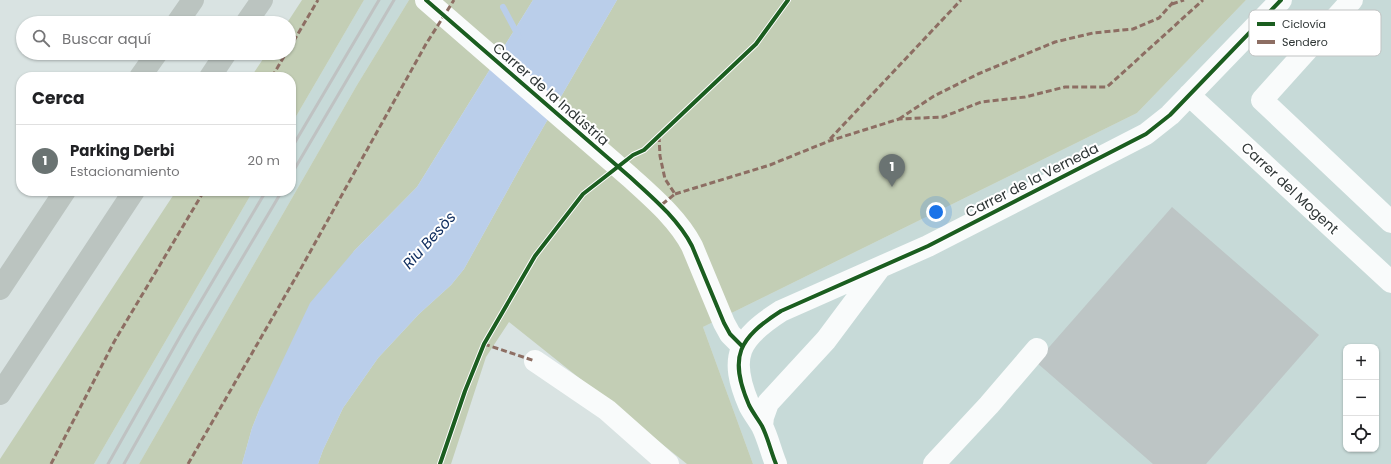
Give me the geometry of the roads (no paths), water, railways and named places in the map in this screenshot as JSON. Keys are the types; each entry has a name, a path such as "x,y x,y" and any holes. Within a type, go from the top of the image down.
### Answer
{"highway":[{"path":"182,16 193,0"},
{"path":"251,16 262,0"},
{"path":"144,72 152,60"},
{"path":"213,72 221,60"},
{"path":"0,289 62,196"},
{"path":"0,394 131,196"}],"street":[{"name":"Carrer de la Indústria","path":"426,0 636,182 676,221 687,235 724,323 730,334 742,346"},
{"name":"Carrer de la Verneda","path":"1271,10 1281,0"},
{"path":"1343,10 1352,0"},
{"name":"Carrer de la Verneda","path":"742,346 748,336 763,323 782,311 928,246 1146,134 1170,116 1249,33"},
{"path":"1302,56 1262,100 1391,222"},
{"name":"Carrer del Mogent","path":"1189,95 1391,282"},
{"name":"Carrer de la Verneda","path":"762,426 763,417 768,403 826,340 880,268"},
{"path":"816,296 824,302 830,311 830,325 826,340"},
{"path":"742,346 739,362 741,382 750,406 762,426 776,464"},
{"path":"934,464 989,405 1037,349"},
{"path":"535,361 607,410 668,464"}],"water":[{"name":"Riu Besòs","path":"533,0 617,0 526,157 464,269 451,285 419,314 378,358 343,408 318,464 242,464 252,428 260,408 310,303 354,251 417,187"}],"waterway":[{"path":"503,7 519,37"}],"railway":[{"path":"296,141 379,0"},
{"path":"296,167 394,0"},
{"path":"108,464 182,333 263,196"},
{"path":"124,464 196,336 279,196"}],"place":[{"name":"Parking Derbi","path":"892,187"}]}
